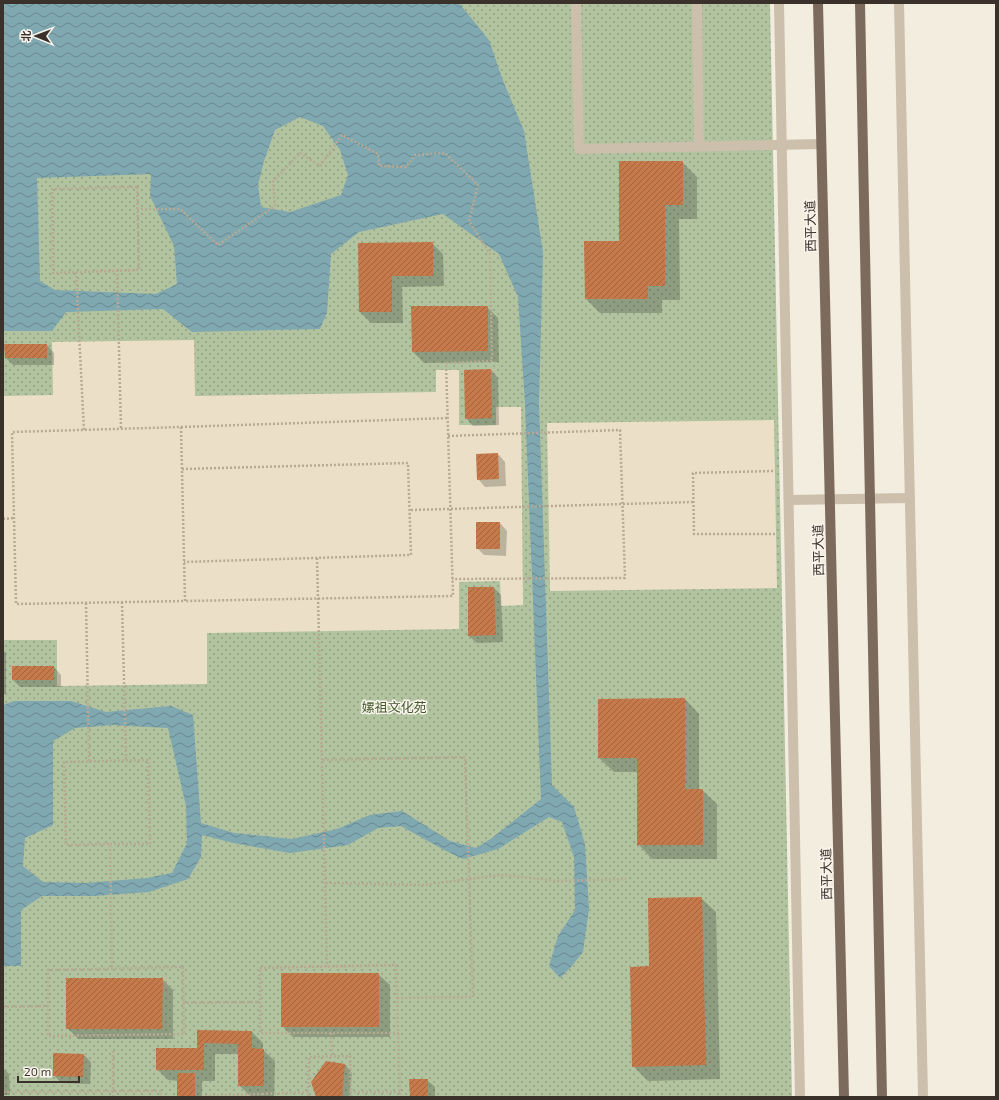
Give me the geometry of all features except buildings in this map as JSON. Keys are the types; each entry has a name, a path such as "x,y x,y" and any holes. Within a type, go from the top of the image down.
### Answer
{"main road":[{"name":"西平大道","path":"818,3 844,1097"},
{"path":"860,3 882,1097"}],"street":[{"path":"576,3 579,149 821,144"},
{"path":"697,3 699,146"},
{"path":"780,3 800,1097"},
{"path":"899,3 923,1097"},
{"path":"789,500 910,498"}],"path":[{"path":"137,209 180,209 218,245 275,206 273,182 300,152 320,166 342,135 378,154 379,166 406,167 415,155 445,153 478,186 469,221 490,254 492,361 446,364 448,418 452,579 453,596 16,604 12,432 84,431 448,418"},
{"path":"137,187 139,270 117,270 53,273 52,189 137,187"},
{"path":"117,270 121,429"},
{"path":"76,272 84,431"},
{"path":"181,427 185,601"},
{"path":"448,436 620,430 625,578 452,579"},
{"path":"182,469 408,463 411,510 411,555 184,562"},
{"path":"788,471 693,473 694,534 790,534"},
{"path":"411,510 693,502"},
{"path":"3,519 14,518"},
{"path":"317,558 327,967"},
{"path":"122,602 126,760"},
{"path":"86,603 89,761"},
{"path":"323,760 465,757 473,997 397,998"},
{"path":"148,760 150,844 66,845 64,762 89,761 148,760"},
{"path":"110,844 112,969"},
{"path":"326,883 423,885 502,875 559,881 626,879"},
{"path":"399,1033 260,1033 260,968 396,965 399,1033 400,1097"},
{"path":"183,967 184,1003 184,1034 48,1036 48,970 183,967"},
{"path":"184,1003 260,1002"},
{"path":"3,1006 48,1006"},
{"path":"331,1033 332,1057"},
{"path":"113,1049 113,1097"},
{"path":"308,1097 309,1057 350,1056 351,1097"},
{"path":"3,1092 161,1091 160,1097"},
{"path":"206,1097 262,1096 308,1092"},
{"path":"351,1092 400,1092"}],"green space":[{"name":"嫘祖文化苑","path":"3,3 770,3 792,1097 3,1097"}],"shaded area":[{"path":"194,340 195,396 436,392 436,370 459,370 459,425 496,425 496,407 521,407 523,605 501,606 500,581 459,582 459,629 207,633 207,684 57,686 57,640 3,640 3,396 53,395 52,342"},
{"path":"774,420 777,588 550,591 547,423"}],"water":[{"path":"3,3 459,3 489,40 502,78 524,131 543,252 539,403 552,785 574,807 585,844 589,909 583,952 560,978 549,966 558,936 575,910 574,857 562,822 549,817 498,849 463,859 401,826 378,828 348,845 290,853 233,843 202,835 201,857 188,879 149,892 93,896 42,896 21,910 21,966 3,966 3,705 14,701 71,701 106,712 171,706 193,715 201,823 234,833 292,839 337,829 370,815 402,811 450,841 476,848 492,838 541,799 525,404 518,297 499,254 443,214 359,232 331,254 327,313 320,329 192,332 163,309 66,312 52,331 3,331","holes":["300,117 323,126 340,150 348,175 341,195 290,212 261,207 258,185 264,161 275,130","151,174 150,196 174,246 177,284 156,294 55,290 40,281 37,178","112,725 168,728 186,806 187,843 172,873 147,878 86,883 43,882 23,866 25,838 53,825 53,741 75,728"]}]}
